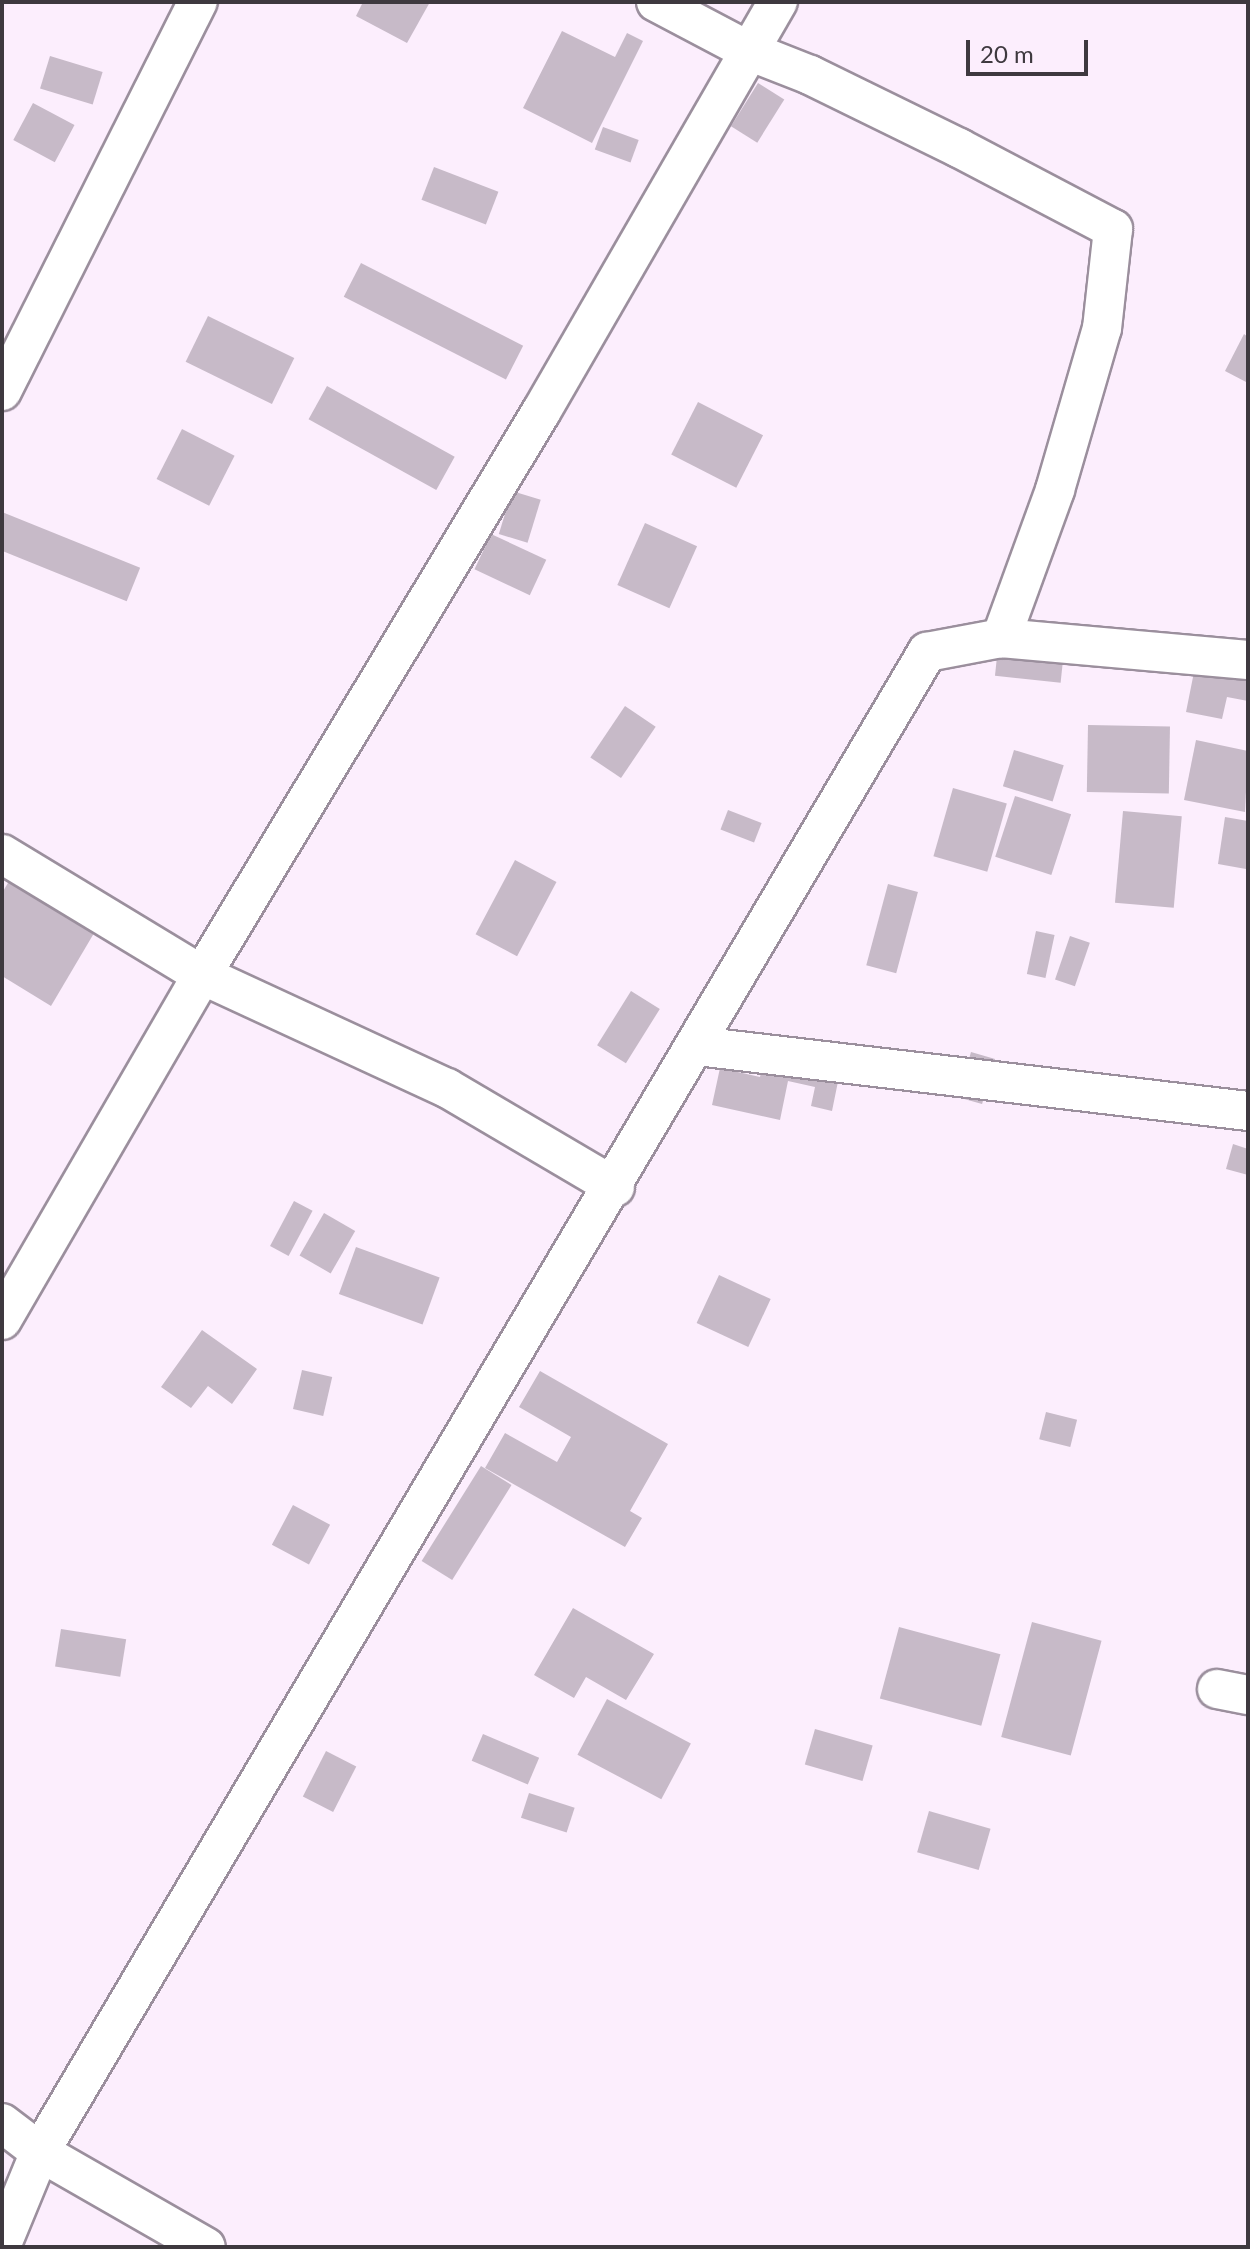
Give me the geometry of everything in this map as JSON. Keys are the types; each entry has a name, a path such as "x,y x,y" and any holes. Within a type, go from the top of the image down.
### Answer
{"street":[{"path":"2,391 198,2"},
{"path":"656,2 749,51 810,75 1113,229 1102,328 1055,490 1001,638"},
{"path":"2,1320 202,975 541,412 778,2"},
{"path":"2,2244 40,2152 403,1533 615,1187 927,652 1001,638 1248,660"},
{"path":"2,854 202,975 447,1088 615,1187"},
{"path":"697,1046 1248,1111"},
{"path":"2,2123 40,2152 206,2247"}],"building":[{"path":"363,2 430,2 407,43 356,16"},
{"path":"562,31 615,57 627,33 643,41 592,143 523,108"},
{"path":"50,56 103,72 93,105 40,89"},
{"path":"758,83 784,99 757,143 731,126"},
{"path":"33,103 74,125 55,162 13,140"},
{"path":"603,127 639,140 630,163 595,150"},
{"path":"434,167 498,192 486,224 421,200"},
{"path":"361,263 523,346 506,379 344,297"},
{"path":"208,316 294,358 272,404 186,362"},
{"path":"1244,334 1248,337 1248,383 1225,371"},
{"path":"327,386 455,457 436,490 309,419"},
{"path":"698,402 763,435 736,488 671,455"},
{"path":"182,429 235,456 209,506 157,479"},
{"path":"512,491 541,500 528,543 499,534"},
{"path":"2,512 140,568 127,601 2,551"},
{"path":"645,523 697,546 669,608 617,585"},
{"path":"491,534 546,560 530,595 475,569"},
{"path":"1000,628 1066,635 1061,683 995,676"},
{"path":"1248,664 1248,701 1227,697 1222,719 1186,712 1194,672 1243,681"},
{"path":"625,706 656,727 621,778 590,757"},
{"path":"1088,725 1170,726 1169,793 1087,792"},
{"path":"1196,740 1248,751 1245,812 1184,800"},
{"path":"1014,750 1064,765 1053,802 1003,786"},
{"path":"953,788 1007,803 987,872 933,856"},
{"path":"1015,796 1071,814 1051,875 995,857"},
{"path":"728,810 762,823 754,843 720,830"},
{"path":"1123,811 1182,816 1174,908 1115,903"},
{"path":"1225,817 1248,821 1246,869 1218,864"},
{"path":"27,851 113,901 51,1006 2,976 2,893"},
{"path":"515,860 556,882 517,956 476,934"},
{"path":"888,884 918,892 896,973 866,965"},
{"path":"1036,931 1055,935 1045,978 1027,974"},
{"path":"1070,936 1090,943 1075,986 1055,979"},
{"path":"631,991 660,1009 626,1063 597,1045"},
{"path":"769,1036 844,1052 832,1111 811,1106 815,1087 788,1081 780,1120 712,1105 720,1068 760,1077"},
{"path":"971,1052 995,1059 982,1104 958,1097"},
{"path":"1233,1144 1248,1149 1248,1175 1226,1169"},
{"path":"294,1201 313,1211 289,1256 270,1246"},
{"path":"324,1213 355,1231 331,1273 300,1255"},
{"path":"356,1247 440,1277 423,1324 339,1294"},
{"path":"719,1275 771,1299 748,1347 697,1323"},
{"path":"202,1330 257,1369 232,1404 208,1386 191,1408 161,1387"},
{"path":"302,1370 332,1377 323,1416 293,1409"},
{"path":"540,1371 668,1444 630,1511 642,1518 625,1547 485,1468 505,1433 557,1462 571,1437 519,1407"},
{"path":"1046,1412 1077,1420 1070,1447 1039,1439"},
{"path":"481,1466 512,1485 452,1580 422,1561"},
{"path":"293,1505 330,1525 309,1564 272,1545"},
{"path":"573,1608 654,1654 626,1700 586,1677 574,1698 534,1675"},
{"path":"1032,1622 1102,1641 1071,1756 1001,1737"},
{"path":"899,1627 1000,1654 981,1726 880,1698"},
{"path":"61,1629 126,1639 120,1677 55,1667"},
{"path":"607,1699 691,1744 661,1799 577,1755"},
{"path":"815,1729 873,1746 862,1781 805,1765"},
{"path":"483,1734 539,1758 528,1785 472,1761"},
{"path":"326,1751 356,1766 333,1812 303,1796"},
{"path":"529,1793 575,1808 567,1833 521,1818"},
{"path":"929,1811 991,1829 979,1870 917,1852"}]}
